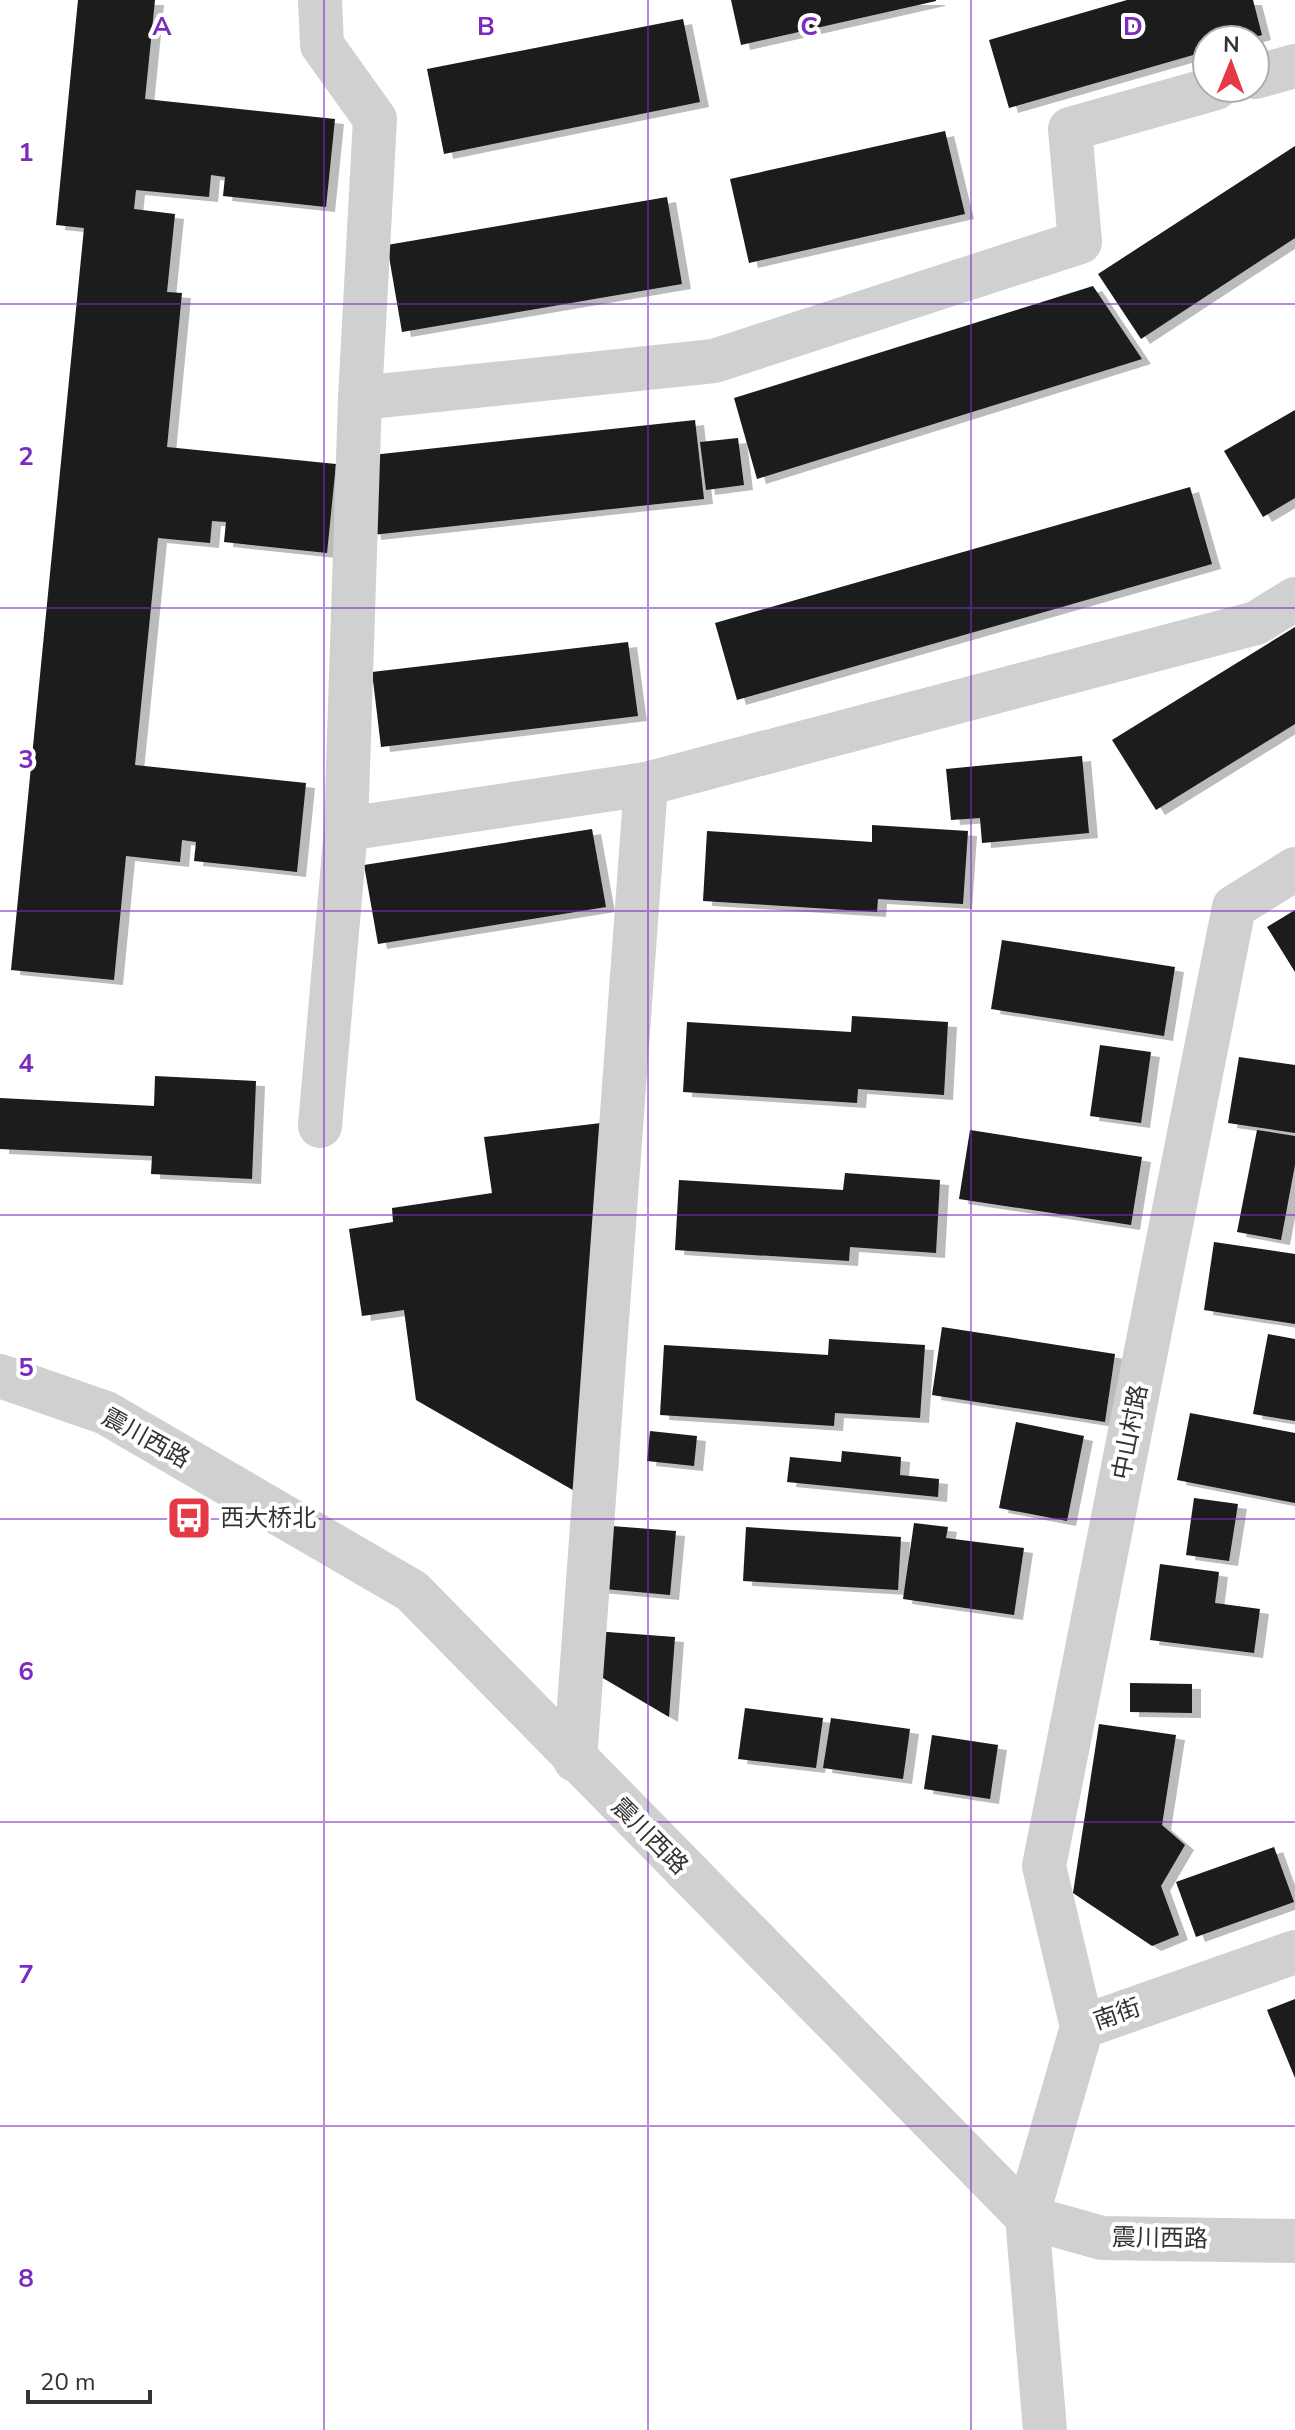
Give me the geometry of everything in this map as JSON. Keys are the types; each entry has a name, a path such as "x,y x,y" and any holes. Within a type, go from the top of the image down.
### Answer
{"street":[{"path":"320,0 322,45 375,119 360,398 346,829 320,1126"},
{"path":"1271,73 1295,66"},
{"path":"360,398 714,361 1080,242 1070,129 1191,95"},
{"path":"346,829 646,784 1256,623 1295,599"},
{"path":"575,1760 646,784"},
{"name":"中山村路","path":"1082,2027 1044,1866 1234,907 1295,869"},
{"name":"震川西路","path":"0,1376 106,1413 412,1591 1027,2217 1102,2238 1295,2241"},
{"name":"南街","path":"1027,2217 1082,2027 1295,1952"},
{"path":"1027,2217 1045,2430"}],"building":[{"path":"78,0 155,0 145,99 335,119 326,207 223,196 225,177 211,175 209,197 136,190 134,209 175,214 167,292 182,293 167,447 336,464 327,553 224,542 226,522 212,521 210,543 158,538 135,765 306,783 297,872 194,861 196,842 182,840 180,862 126,856 114,980 11,970 84,228 56,225"},
{"path":"731,0 936,0 936,1 741,45"},
{"path":"1127,0 1253,0 1259,24 1191,24 1191,56 1009,108 989,40"},
{"path":"683,19 700,102 444,154 427,69"},
{"path":"945,131 965,214 749,263 730,179"},
{"path":"1295,146 1295,238 1141,339 1098,274"},
{"path":"667,197 682,284 402,332 387,245"},
{"path":"1093,286 1142,359 757,479 734,398"},
{"path":"1295,410 1295,498 1263,517 1224,451"},
{"path":"695,420 704,499 372,535 363,456"},
{"path":"738,438 744,485 706,490 700,442"},
{"path":"1190,487 1212,564 737,700 715,623"},
{"path":"1295,627 1295,724 1156,810 1112,740"},
{"path":"628,642 638,716 381,747 372,672"},
{"path":"1082,756 1089,833 982,843 980,818 951,820 946,769"},
{"path":"872,825 968,831 963,904 878,899 877,912 703,901 707,831 872,842"},
{"path":"592,829 606,907 378,944 364,865"},
{"path":"1295,910 1295,972 1267,927"},
{"path":"1002,940 1175,967 1164,1036 991,1009"},
{"path":"852,1016 948,1022 944,1095 858,1089 857,1103 683,1092 687,1022 851,1032"},
{"path":"1100,1045 1151,1052 1141,1123 1090,1116"},
{"path":"1239,1057 1295,1065 1295,1133 1228,1123"},
{"path":"155,1076 256,1081 252,1179 151,1174 152,1156 0,1149 0,1098 154,1106"},
{"path":"601,1123 585,1497 416,1400 404,1310 362,1316 349,1229 393,1222 392,1208 492,1193 484,1137"},
{"path":"970,1130 1142,1157 1131,1225 959,1199"},
{"path":"1257,1130 1295,1136 1295,1165 1281,1240 1237,1232"},
{"path":"845,1173 940,1180 936,1253 850,1247 849,1261 675,1250 679,1180 843,1190"},
{"path":"1214,1242 1295,1254 1295,1324 1204,1310"},
{"path":"942,1327 1115,1354 1105,1422 932,1395"},
{"path":"1268,1334 1295,1339 1295,1421 1253,1414"},
{"path":"829,1339 925,1345 920,1418 835,1413 834,1426 660,1415 664,1345 828,1355"},
{"path":"1190,1413 1295,1433 1295,1503 1177,1480"},
{"path":"1016,1422 1084,1436 1067,1521 999,1508"},
{"path":"650,1431 697,1436 694,1466 647,1461"},
{"path":"842,1451 901,1457 900,1475 939,1479 938,1497 787,1482 790,1457 841,1462"},
{"path":"1194,1498 1238,1504 1229,1561 1186,1555"},
{"path":"914,1523 948,1527 946,1538 1024,1548 1014,1615 903,1599"},
{"path":"599,1525 676,1531 670,1595 594,1588"},
{"path":"746,1527 901,1537 898,1590 743,1581"},
{"path":"1160,1564 1219,1572 1215,1603 1260,1609 1254,1653 1150,1640"},
{"path":"594,1631 675,1637 669,1717 591,1671"},
{"path":"1130,1683 1192,1684 1192,1713 1130,1712"},
{"path":"745,1708 823,1718 816,1768 738,1759"},
{"path":"831,1718 910,1729 903,1779 823,1768"},
{"path":"1099,1724 1176,1735 1162,1825 1185,1845 1161,1886 1179,1935 1152,1946 1073,1893"},
{"path":"932,1735 998,1745 990,1799 924,1789"},
{"path":"1274,1847 1294,1902 1196,1937 1176,1882"},
{"path":"1295,1999 1295,2078 1267,2010"}],"place":[{"name":"西大桥北","path":"189,1518"}]}
